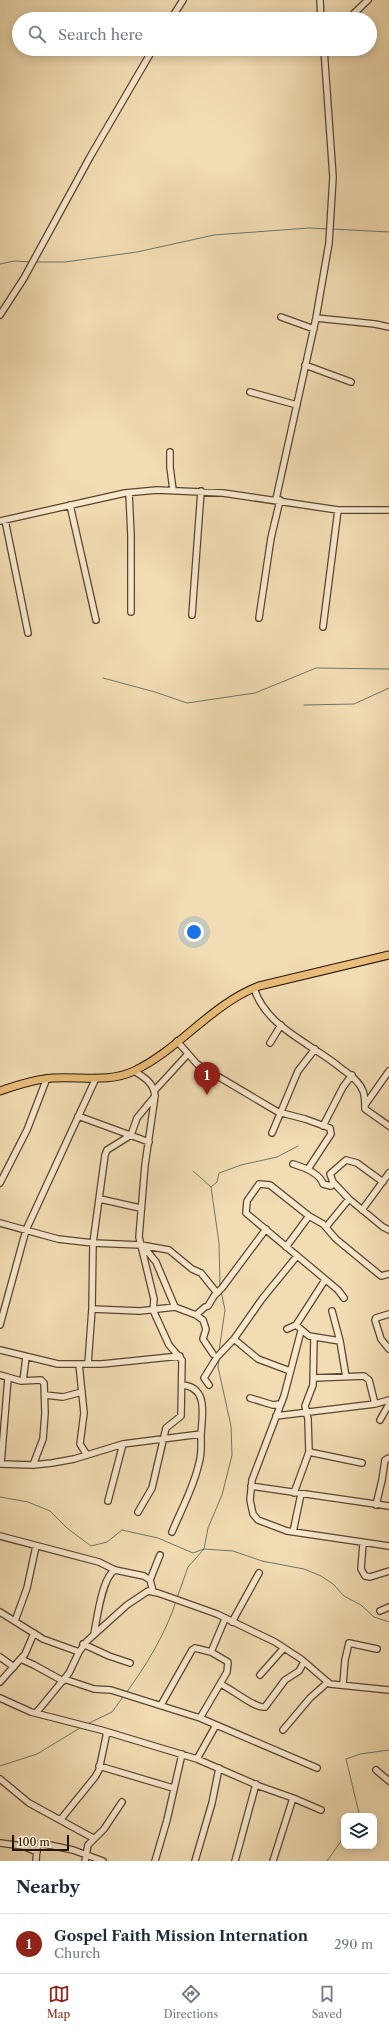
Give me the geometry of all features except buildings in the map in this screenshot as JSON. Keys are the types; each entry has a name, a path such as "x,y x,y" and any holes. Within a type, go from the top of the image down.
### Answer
{"main road":[{"path":"0,1092 47,1078 96,1078 119,1076 134,1071 228,1001 244,991 389,955"}],"street":[{"path":"176,12 183,0"},
{"path":"320,0 321,12"},
{"path":"355,12 368,0"},
{"path":"0,316 32,262 90,156 113,121 149,56"},
{"path":"259,618 270,538 296,405 314,329 329,243 332,203 331,134 325,56"},
{"path":"281,317 314,329"},
{"path":"316,318 375,324 389,327"},
{"path":"305,365 351,382"},
{"path":"250,392 296,405"},
{"path":"170,452 173,490"},
{"path":"28,633 3,521 129,493 173,490 201,491 278,500 338,510 389,510"},
{"path":"192,615 201,491"},
{"path":"129,493 131,535 131,612"},
{"path":"70,505 96,620"},
{"path":"322,627 338,510"},
{"path":"254,988 259,1002 281,1025 297,1039 334,1060 352,1075 364,1091 365,1109 389,1126"},
{"path":"270,1043 281,1025"},
{"path":"176,1041 187,1055 206,1070 282,1113 300,1117 330,1128 331,1134 308,1169"},
{"path":"272,1133 282,1113 298,1071 315,1049"},
{"path":"88,1364 92,1309 93,1243 107,1150 131,1135 137,1118 155,1093 187,1055"},
{"path":"134,1071 146,1078 155,1093 140,1208 139,1237 154,1299 153,1310 170,1345 180,1356 182,1385 180,1416 169,1424 163,1438 152,1488 138,1512"},
{"path":"365,1105 389,1071"},
{"path":"323,1126 343,1087 352,1075"},
{"path":"0,1184 27,1130 47,1078"},
{"path":"0,1325 26,1230 49,1183 96,1078"},
{"path":"78,1116 149,1142"},
{"path":"383,1182 357,1163 346,1160 330,1172 333,1182 349,1199 383,1227 389,1230"},
{"path":"293,1164 308,1169 322,1180 323,1184 331,1186 333,1182"},
{"path":"362,1210 389,1173"},
{"path":"344,1298 339,1291 246,1213 245,1208 250,1194 259,1184 264,1184 275,1189 309,1216 326,1227 336,1239 381,1276 389,1274"},
{"path":"100,1199 140,1208"},
{"path":"326,1227 349,1199"},
{"path":"286,1247 309,1216"},
{"path":"0,1223 58,1238 93,1243 141,1245 169,1250 192,1269 201,1273 217,1293"},
{"path":"196,1315 204,1307 208,1306 266,1229"},
{"path":"141,1245 156,1262 175,1307"},
{"path":"209,1386 204,1379 217,1357 234,1339 262,1299 297,1256"},
{"path":"287,1329 296,1325 325,1280"},
{"path":"92,1309 128,1311 175,1307 196,1315 203,1320 206,1329 203,1339 213,1354"},
{"path":"332,1311 340,1341 346,1377"},
{"path":"389,1314 376,1318 375,1320 381,1340 389,1350"},
{"path":"296,1325 301,1331 314,1338 340,1341"},
{"path":"301,1331 280,1404 256,1467 251,1486 250,1500 255,1517 282,1530 364,1544 389,1546"},
{"path":"294,1493 309,1452 305,1406 314,1378 314,1338"},
{"path":"234,1339 258,1359 290,1371"},
{"path":"164,1357 170,1345"},
{"path":"0,1350 52,1364 88,1364 180,1356"},
{"path":"23,1381 26,1357"},
{"path":"79,1364 84,1412 80,1444 87,1455"},
{"path":"0,1375 23,1381 43,1381 44,1395 42,1439 33,1465"},
{"path":"314,1378 368,1377 375,1404"},
{"path":"8,1378 0,1464 33,1465 52,1463 87,1455 123,1444 201,1434"},
{"path":"172,1532 199,1464 202,1402 197,1392 192,1387 182,1385"},
{"path":"44,1395 63,1397 82,1392"},
{"path":"250,1398 273,1405 280,1404"},
{"path":"276,1416 375,1404 389,1400"},
{"path":"380,1420 389,1404"},
{"path":"108,1502 123,1444"},
{"path":"309,1452 362,1463"},
{"path":"376,1505 382,1480 384,1460 389,1458"},
{"path":"251,1486 389,1506"},
{"path":"293,1532 301,1494"},
{"path":"0,1536 98,1562 115,1570 144,1576 150,1580"},
{"path":"364,1544 361,1569 365,1576 370,1577 389,1571"},
{"path":"15,1621 27,1588 36,1546"},
{"path":"153,1591 150,1580 160,1555"},
{"path":"94,1634 102,1595 110,1574 115,1570"},
{"path":"232,1622 259,1573"},
{"path":"36,1713 72,1668 83,1644 127,1605 143,1593 153,1591 217,1614 271,1641 304,1662 328,1682 389,1690"},
{"path":"380,1611 389,1607"},
{"path":"0,1612 50,1642 79,1652"},
{"path":"211,1652 226,1619"},
{"path":"0,1682 29,1648 34,1633"},
{"path":"343,1684 345,1660 349,1643 377,1649"},
{"path":"83,1644 109,1656 130,1663"},
{"path":"161,1705 192,1650 195,1648 211,1652 228,1662 227,1672 200,1718"},
{"path":"260,1674 283,1649"},
{"path":"0,1657 14,1667"},
{"path":"21,1659 34,1664 63,1680 94,1689 111,1690 131,1698 161,1705 200,1718 317,1768"},
{"path":"220,1684 263,1707 272,1700 285,1680 299,1671 304,1662"},
{"path":"282,1730 310,1698 328,1682"},
{"path":"0,1698 36,1713 107,1732 197,1759 320,1810"},
{"path":"197,1759 216,1725"},
{"path":"61,1819 92,1781 100,1766 107,1732"},
{"path":"155,1861 167,1820 173,1788 182,1754"},
{"path":"100,1766 173,1788"},
{"path":"195,1861 212,1803 219,1768"},
{"path":"376,1770 389,1781"},
{"path":"0,1779 29,1803 61,1819 93,1838"},
{"path":"235,1861 256,1784"},
{"path":"273,1861 293,1798"},
{"path":"85,1861 86,1854 93,1838 101,1832 122,1802"},
{"path":"0,1843 23,1846 36,1852"},
{"path":"36,1861 37,1846 40,1843 86,1854 104,1861"}],"waterway":[{"path":"36,262 65,262 137,252 214,235 309,228 328,229"},
{"path":"331,229 389,232"},
{"path":"0,264 14,261 31,262"},
{"path":"103,678 155,692 187,703 255,693 316,668 389,669"},
{"path":"304,705 354,704 389,688"},
{"path":"211,1187 217,1182 219,1173 241,1165 277,1157 298,1146"},
{"path":"193,1171 211,1187 219,1243 220,1286"},
{"path":"219,1351 225,1310 221,1291"},
{"path":"177,1598 188,1567 204,1549 208,1528 222,1495 232,1455 231,1426 218,1367 219,1359"},
{"path":"0,1497 28,1502 50,1511 67,1528 91,1546 107,1542 122,1530 158,1538 193,1553 204,1549 233,1551 262,1561 304,1569 321,1576 333,1584 344,1596 361,1605 374,1617 389,1622"},
{"path":"126,1693 155,1649 167,1625 176,1601"},
{"path":"87,1724 112,1712 123,1697"},
{"path":"0,1766 37,1754 80,1728"},
{"path":"359,1813 346,1759 360,1754 389,1750"},
{"path":"327,1861 341,1841"}],"place":[{"name":"Gospel Faith Mission Internation","path":"207,1095"}]}
